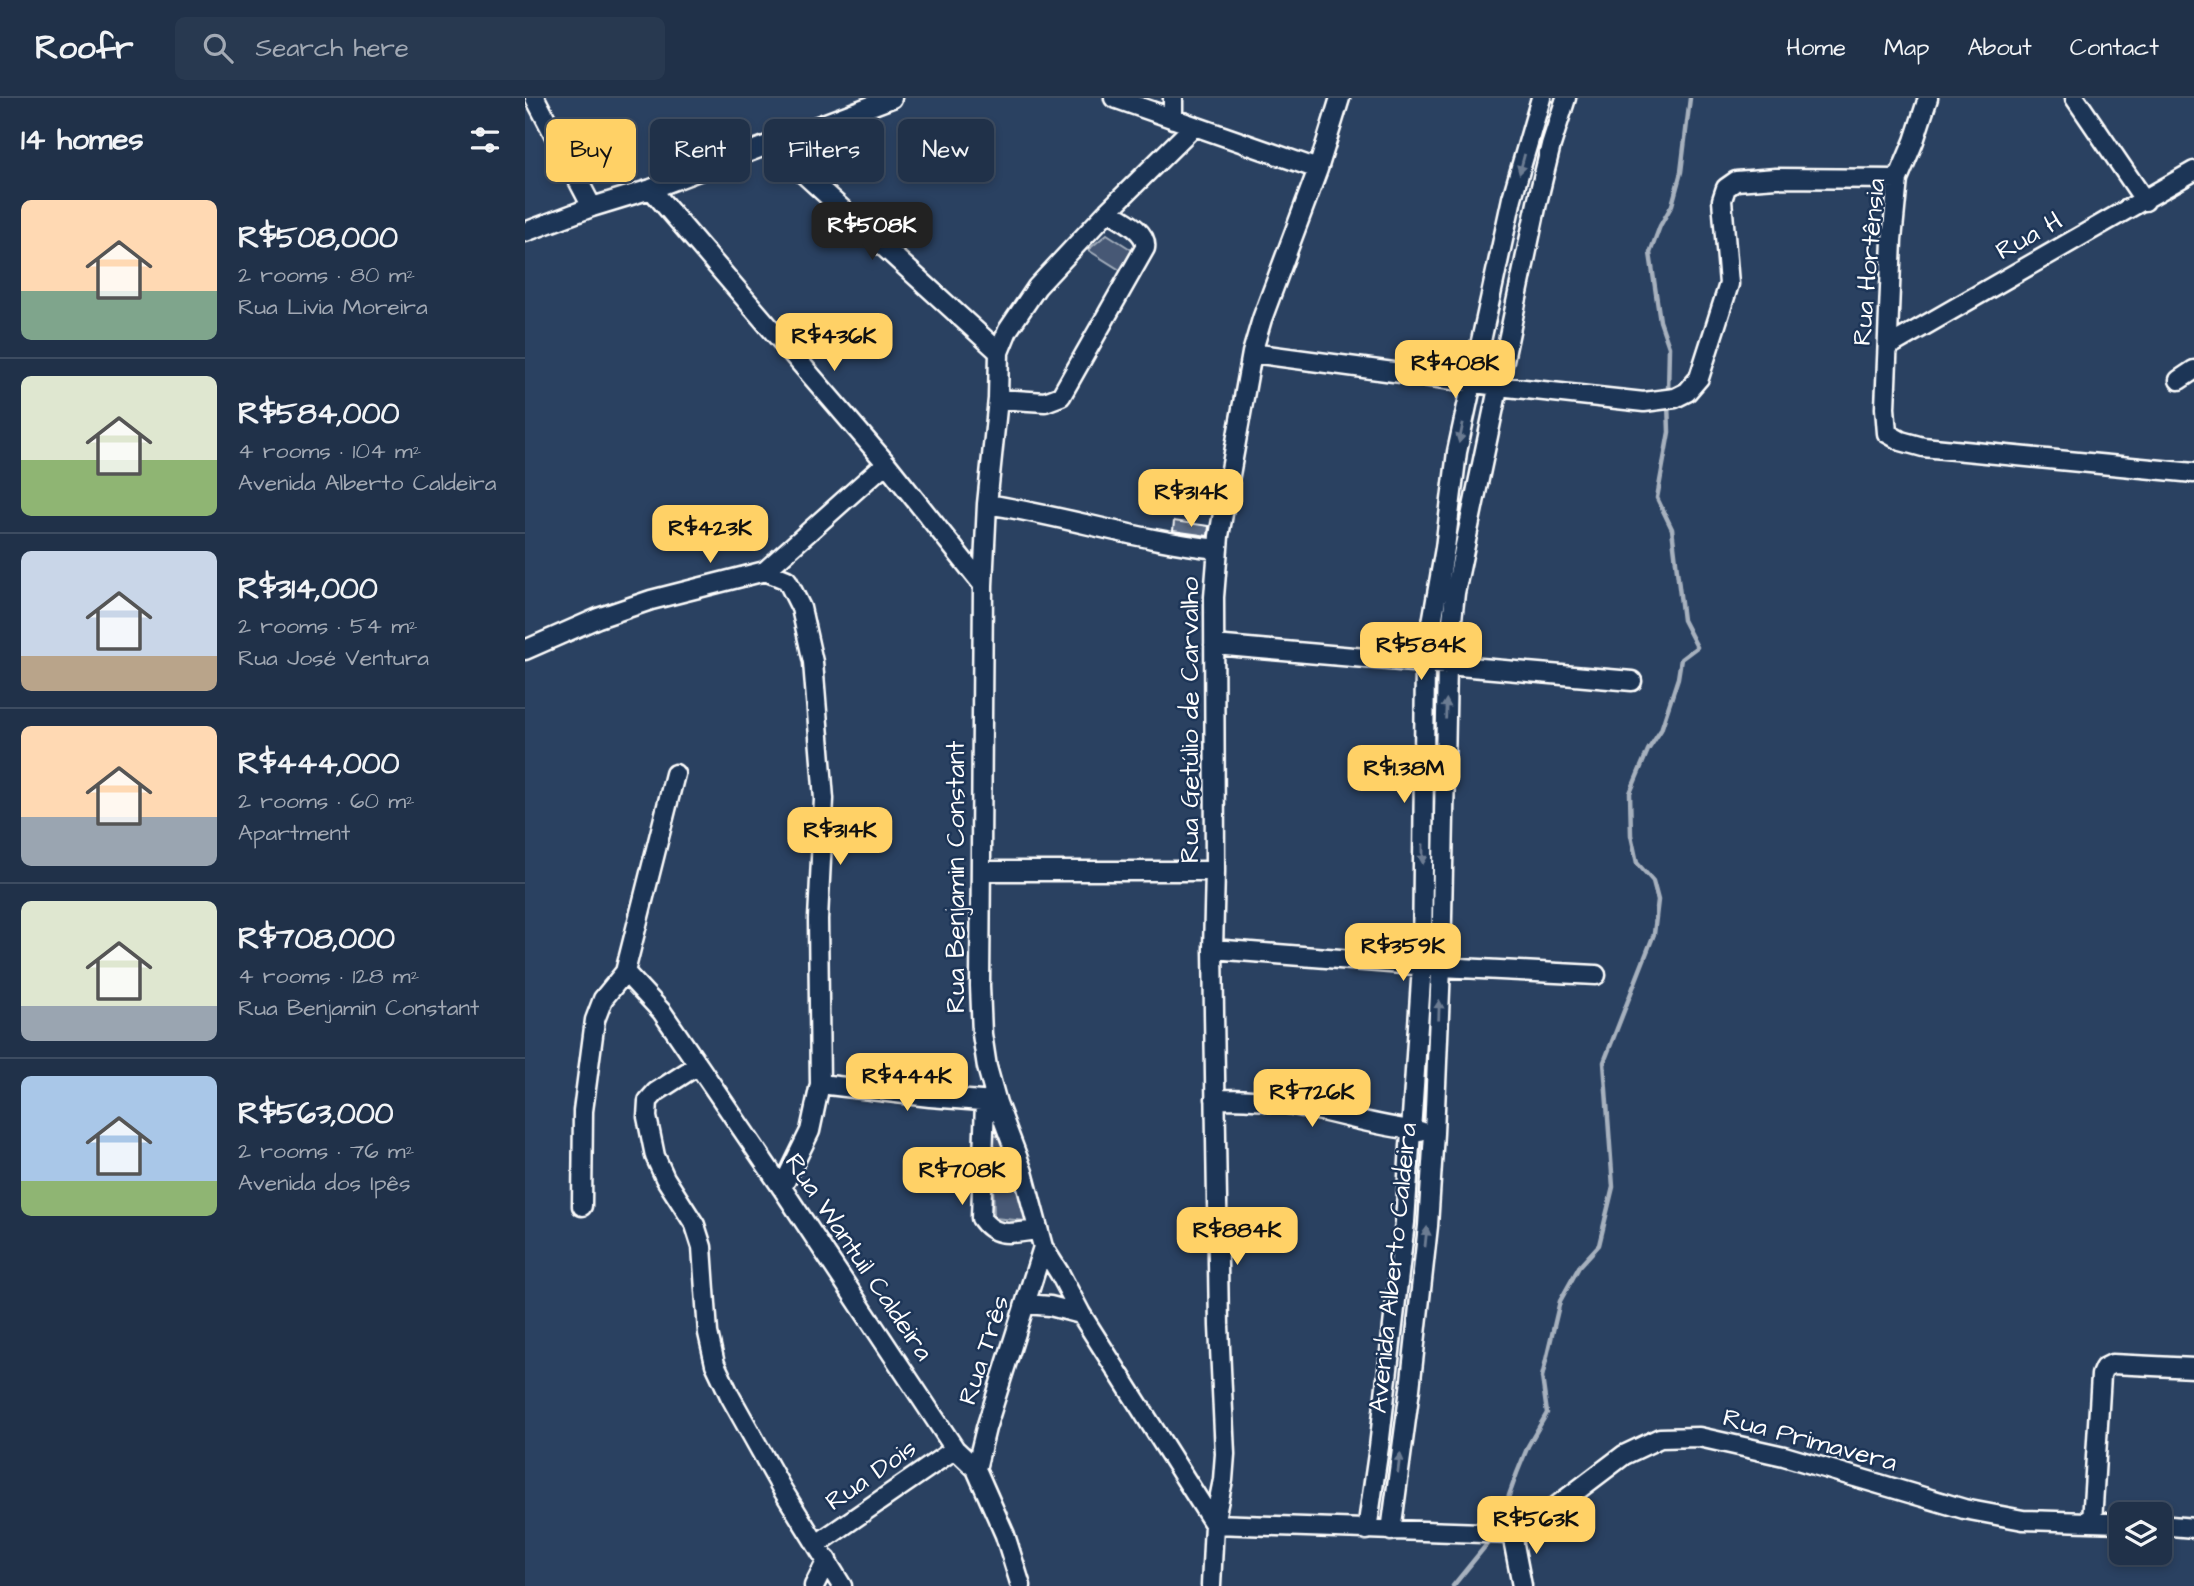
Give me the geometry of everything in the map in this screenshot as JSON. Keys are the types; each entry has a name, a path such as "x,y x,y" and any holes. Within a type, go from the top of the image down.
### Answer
{"street":[{"path":"535,98 591,207"},
{"path":"837,119 892,98"},
{"path":"1114,98 1318,169"},
{"path":"1173,98 1173,119"},
{"name":"Rua Getúlio de Carvalho","path":"1211,1586 1214,1524 1225,1454 1219,1326 1213,950 1214,597 1218,549 1252,353 1262,318 1318,169 1340,98"},
{"name":"Avenida Alberto Caldeira","path":"1367,1530 1404,1235 1422,965 1425,663 1445,548 1457,452 1513,198 1541,98"},
{"name":"Avenida Alberto Caldeira","path":"1391,1531 1410,1390 1434,1133 1441,967 1447,665 1455,593 1537,203 1566,98"},
{"name":"Rua Hortênsia","path":"1928,98 1898,179 1892,240 1885,408 1887,433 1901,441 1923,446 2194,473"},
{"path":"2075,98 2145,201"},
{"name":"Rua Benjamin Constant","path":"1193,127 1108,211 1037,287 1008,330 999,352 998,399 983,585 982,1034 991,1102 1023,1172 1041,1239 1081,1314 1214,1524"},
{"path":"525,232 764,147"},
{"name":"Rua H","path":"1889,346 2194,172"},
{"path":"1252,353 1498,386 1644,402 1667,400 1688,392 1699,377 1728,284 1722,200 1726,188 1736,181 1776,178 1898,179"},
{"path":"813,182 999,352"},
{"path":"651,188 886,463 983,585"},
{"path":"1513,198 1537,203"},
{"path":"998,399 1045,402 1061,396 1145,248 1146,242 1142,234 1108,211"},
{"path":"525,650 599,618 651,600 765,571 886,463"},
{"path":"988,504 1036,512 1165,542 1218,549"},
{"path":"765,571 787,580 801,608 813,662 824,799 818,919 820,1084 810,1131 782,1188"},
{"path":"1214,645 1632,681"},
{"path":"582,1206 583,1111 594,1020 603,999 625,972 675,774"},
{"path":"982,871 1215,870"},
{"path":"1213,950 1441,967 1596,975"},
{"name":"Rua Wantuil Caldeira","path":"625,972 662,1012 955,1449 976,1469 1005,1535 1021,1586"},
{"path":"698,1065 656,1092 648,1101 647,1117 655,1156 665,1178 695,1225 702,1247 708,1333 715,1364 782,1489 842,1586"},
{"path":"820,1084 991,1102 981,1218 988,1228 1001,1233 1041,1239"},
{"path":"1215,1099 1279,1102 1371,1124 1434,1133"},
{"name":"Rua Três","path":"976,1469 986,1428 1026,1304 1041,1239"},
{"path":"1026,1304 1081,1314"},
{"path":"2092,1522 2101,1376 2104,1368 2112,1363 2194,1368"},
{"name":"Rua Primavera","path":"1509,1534 1554,1508 1624,1455 1660,1438 1686,1437 1699,1437 1784,1456 1964,1509 2023,1520 2109,1523"},
{"name":"Rua Dois","path":"817,1544 955,1449"},
{"path":"1214,1524 1509,1534 1522,1586"},
{"path":"2172,1526 2194,1528"},
{"path":"814,1586 827,1560"}],"shaded area":[{"path":"1107,234 1132,250 1120,270 1088,250"},
{"path":"992,1135 1002,1137 1027,1221 994,1218"}],"building":[{"path":"1174,521 1209,526 1208,536 1173,531"}],"waterway":[{"path":"1668,393 1669,347 1660,321 1650,253 1660,226 1672,205 1681,172 1690,98"},
{"path":"1500,1528 1507,1501 1528,1446 1547,1413 1542,1377 1560,1301 1579,1267 1599,1245 1613,1187 1604,1062 1654,934 1658,900 1653,881 1637,863 1631,835 1630,793 1648,750 1661,730 1678,678 1681,659 1697,647 1683,620 1672,529 1657,498 1669,432 1668,402"},
{"path":"1453,1586 1492,1538"}]}
